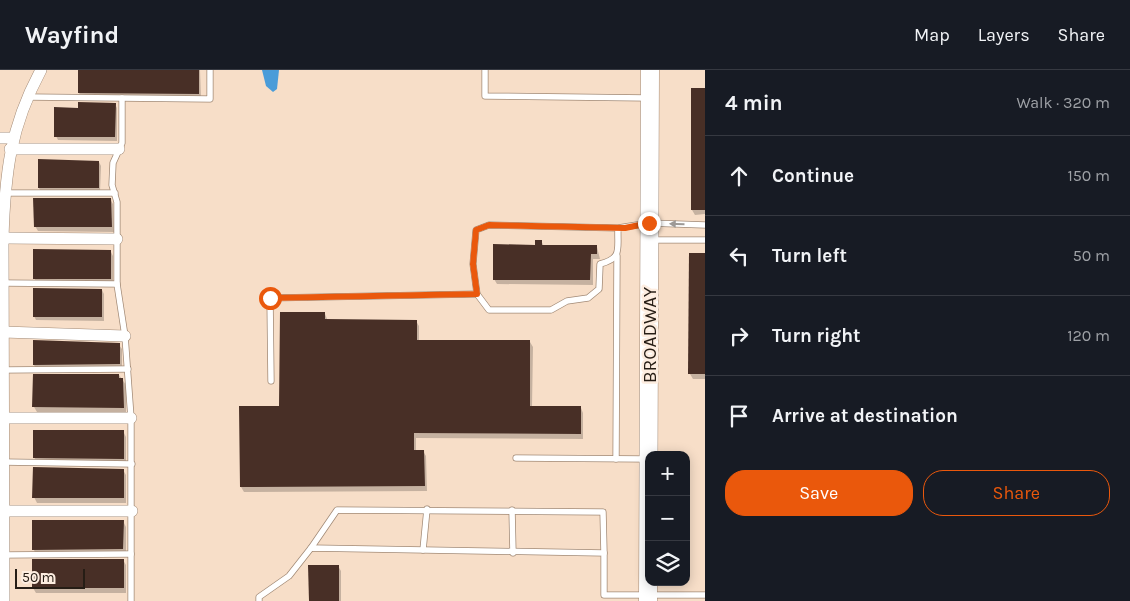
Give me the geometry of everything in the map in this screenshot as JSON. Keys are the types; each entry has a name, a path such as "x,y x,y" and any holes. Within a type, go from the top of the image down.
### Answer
{"main road":[{"name":"BROADWAY","path":"648,451 650,70"},
{"name":"BROADWAY","path":"648,496 648,598"}],"street":[{"path":"4,601 2,575 2,284 5,192 12,143 27,97 41,70"},
{"path":"0,138 12,143 119,149"},
{"path":"3,238 117,239"},
{"path":"3,332 125,336"},
{"path":"2,426 132,418"},
{"path":"3,511 132,511"}],"lane":[{"path":"27,97 210,99 210,70"},
{"path":"485,70 485,96 650,98"},
{"path":"122,98 122,143 113,163 117,202 117,284 125,336 132,418 130,601"},
{"path":"5,192 115,193"},
{"path":"617,255 613,261 600,264 599,289 588,298 566,301 551,310 489,310 477,294 473,264 476,230 489,225 618,228 705,240"},
{"path":"649,232 705,225"},
{"path":"616,458 618,228"},
{"path":"2,284 117,284"},
{"path":"271,381 270,298 477,294"},
{"path":"3,370 128,369"},
{"path":"516,458 645,459"},
{"path":"3,462 132,464"},
{"path":"259,601 259,597 289,576 337,510 427,509 603,512 604,598 705,595"},
{"path":"423,550 427,509"},
{"path":"512,510 513,553"},
{"path":"311,548 513,553 604,553"},
{"path":"3,555 131,554"}],"water":[{"path":"262,70 279,70 277,89 273,92 266,86"}],"building":[{"path":"78,70 199,70 199,94 78,93"},
{"path":"691,88 705,88 705,210 691,210"},
{"path":"78,102 116,103 115,137 54,137 54,107 78,108"},
{"path":"38,159 99,161 99,188 38,188"},
{"path":"33,198 111,198 112,227 34,227"},
{"path":"535,240 542,240 542,245 597,245 597,254 591,254 590,280 493,280 493,244 535,245"},
{"path":"33,249 111,250 111,279 33,279"},
{"path":"689,253 705,253 705,374 688,374"},
{"path":"33,288 102,289 102,317 33,317"},
{"path":"280,312 325,312 325,319 417,320 417,340 530,340 530,406 581,406 581,434 414,433 414,450 424,450 425,486 240,487 239,406 279,406"},
{"path":"33,340 120,343 120,364 33,365"},
{"path":"33,374 119,374 119,378 123,378 124,408 32,407"},
{"path":"33,430 124,430 124,459 33,458"},
{"path":"33,467 124,469 124,498 32,498"},
{"path":"32,520 124,520 123,549 32,550"},
{"path":"32,559 124,559 124,588 32,588"},
{"path":"308,565 339,565 339,601 309,601"}],"route":[{"path":"270,298 477,294 473,264 476,230 489,225 625,228 649,223"}]}
